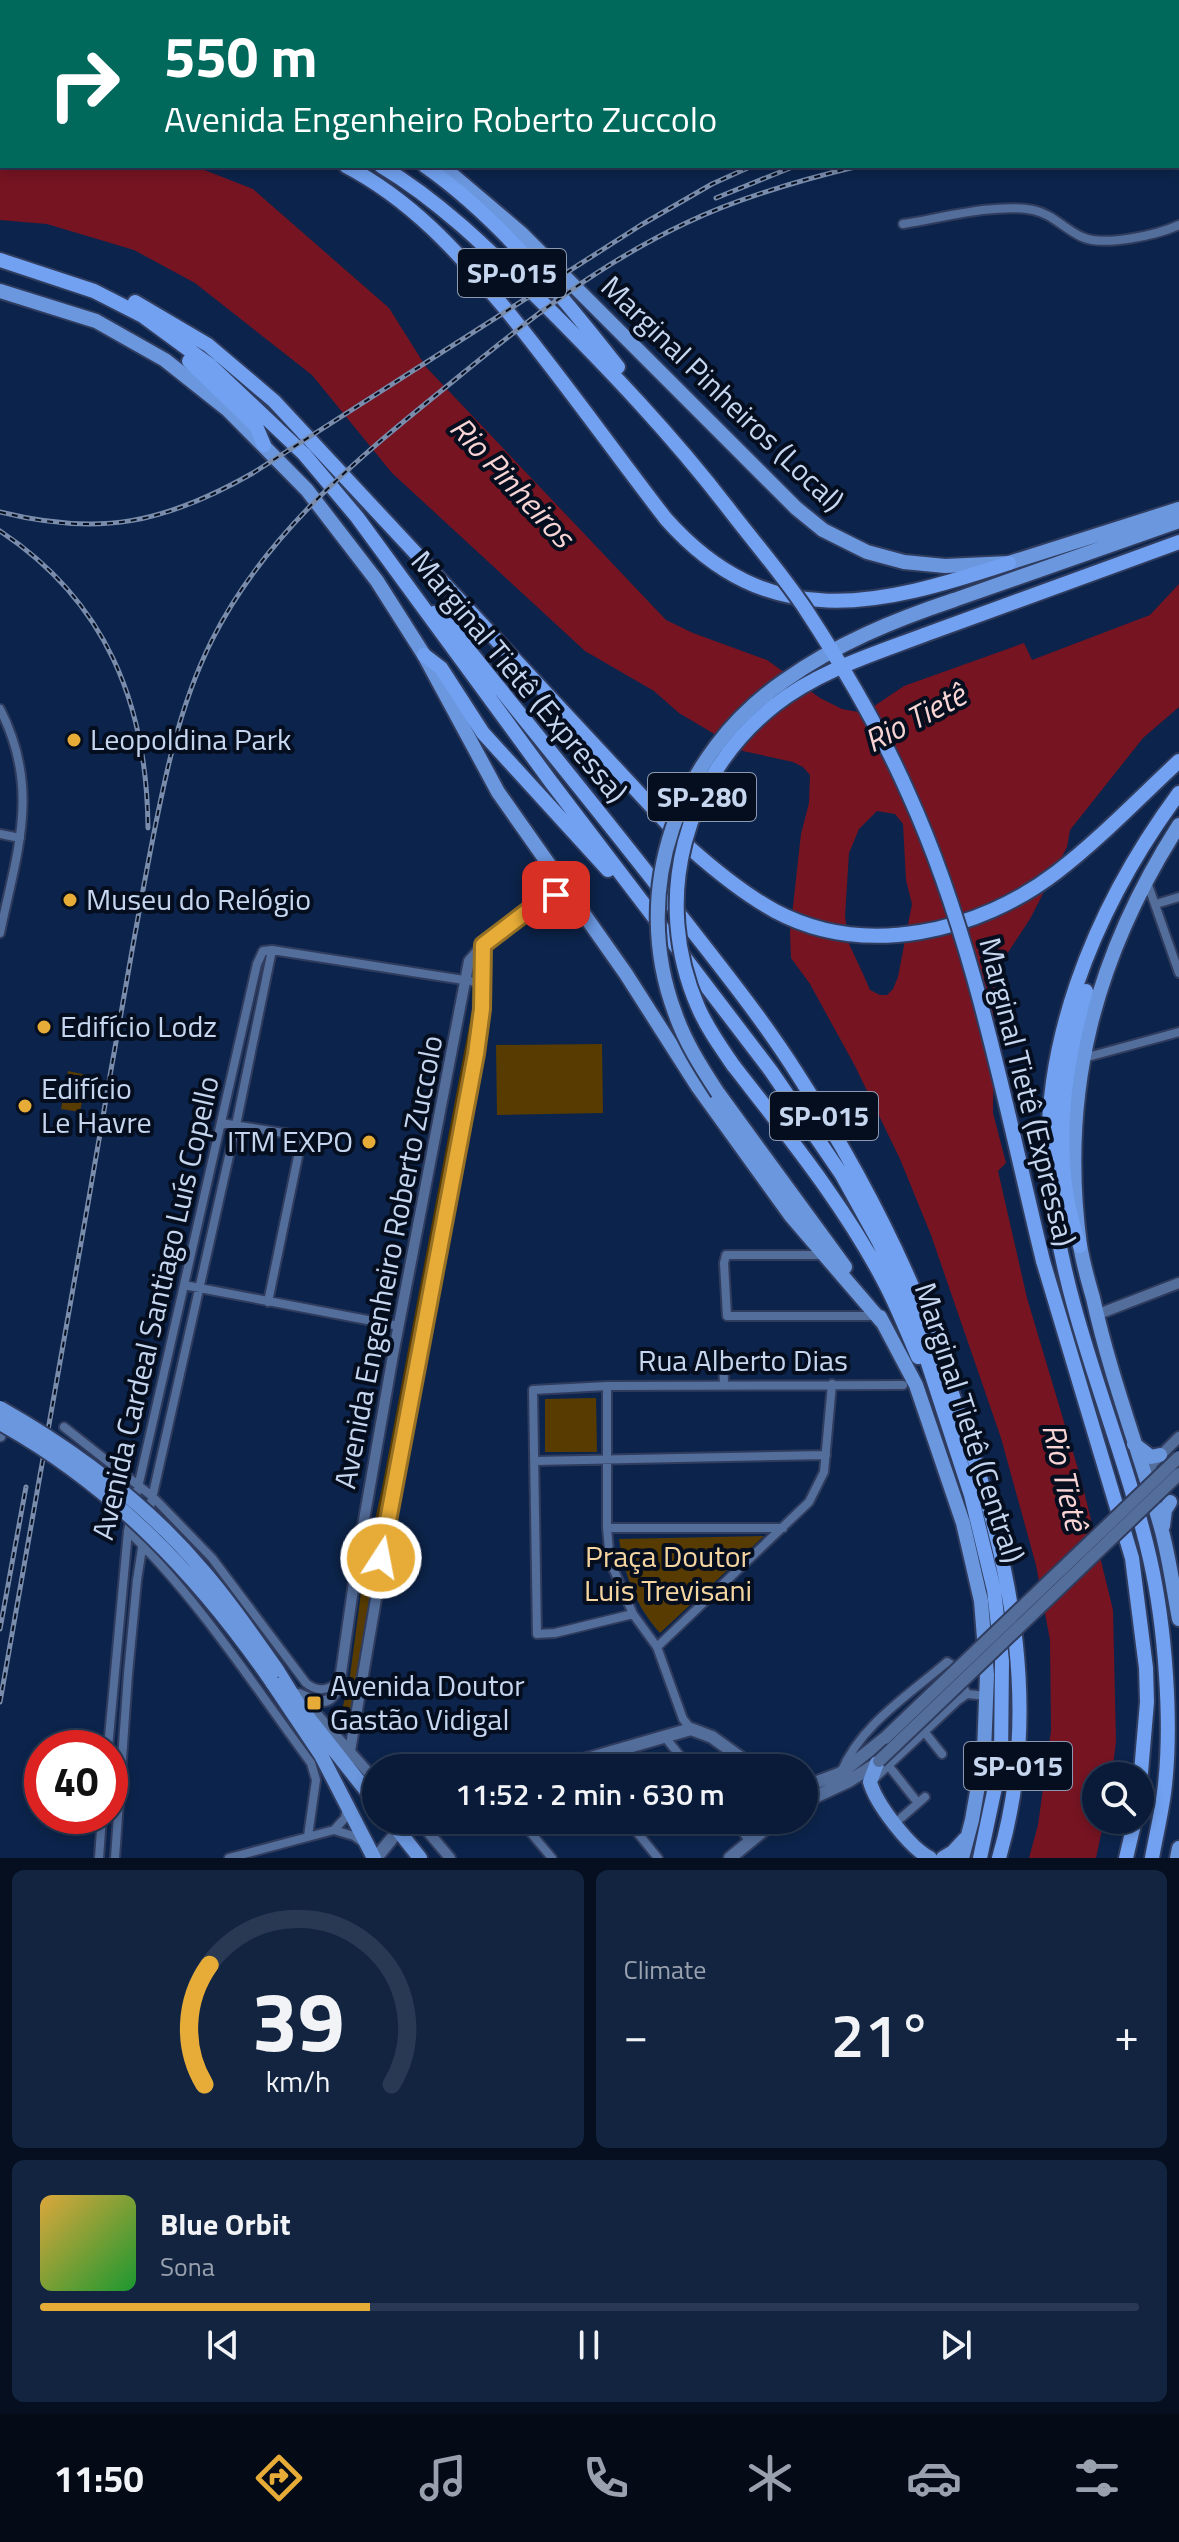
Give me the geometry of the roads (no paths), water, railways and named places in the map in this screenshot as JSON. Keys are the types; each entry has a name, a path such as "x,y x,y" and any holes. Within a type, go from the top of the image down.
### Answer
{"highway":[{"path":"349,168 387,190 447,241 551,365 666,519 684,539 722,568 777,592 810,600 846,602 902,596 1009,563"},
{"name":"SP-015","path":"384,168 452,216 633,394"},
{"path":"428,168 514,246 622,371 633,394"},
{"name":"Marginal Pinheiros (Local)","path":"445,168 521,233 796,508 823,530 867,552 904,562 945,566 1009,563 1179,509"},
{"name":"SP-015","path":"0,260 94,291"},
{"path":"0,291 62,308 132,339 210,393 291,472 377,581 424,655 498,792 626,974 706,1100 770,1188 879,1320"},
{"path":"94,291 121,294 208,345 274,401 691,849 733,884 775,911 802,922 850,933 876,935 936,930 997,910 1056,873 1179,761"},
{"name":"Marginal Tietê (Expressa)","path":"94,291 125,306 211,366 304,454 357,517 422,606 449,625 643,867 760,1018 820,1110 880,1220 920,1305 984,1484 1000,1546 1020,1672 1020,1727 1017,1776 999,1858"},
{"path":"125,306 137,323 203,373 231,400 256,426 264,445"},
{"name":"Marginal Tietê (Expressa)","path":"633,394 693,462 805,608 881,739 909,795 946,890 966,953 1043,1261 1132,1558 1146,1668 1147,1702 1142,1762"},
{"path":"962,1858 984,1752 987,1696 984,1626 969,1547 916,1385 879,1320 812,1220 718,1093 688,1043 674,1012 663,968 659,938 660,876 665,848 692,780 723,735 782,682 850,641 954,600 1179,521"},
{"name":"SP-280","path":"733,1065 706,1024 697,1004 682,953 678,926 677,883 682,849 705,789 721,760 775,705 830,673 924,635 1179,542"},
{"name":"Marginal Tietê (Central)","path":"422,606 812,1130 862,1209 913,1317 971,1495 994,1590 1002,1661 1002,1724 999,1772 980,1858"},
{"path":"424,655 441,668 483,733 646,913 711,1005 725,1011"},
{"path":"1152,1858 1165,1790 1163,1651 1150,1560 1065,1277 1051,1196 1049,1114 1053,1074 1093,940 1142,846 1179,793"},
{"path":"1080,1246 1075,1148 1084,1058 1107,968 1127,915 1179,825"},
{"path":"1111,905 1073,1041 1063,1115 1063,1181 1096,1315 1163,1534 1175,1580 1179,1619"},
{"name":"SP-015","path":"733,1065 805,1159 857,1236 888,1288 922,1365 935,1382"},
{"path":"0,1408 58,1443 103,1476 163,1527 222,1593 276,1676 372,1854"},
{"path":"0,1432 98,1486 155,1538 276,1676 362,1785"},
{"path":"1134,1444 1151,1457 1160,1455"},
{"path":"1163,1534 1165,1510 1174,1496"},
{"path":"882,1763 870,1782 877,1800 917,1849 930,1858"},
{"path":"404,1834 420,1858"},
{"path":"1126,1858 1132,1834"},
{"path":"943,1858 968,1836"},
{"path":"1177,1858 1179,1848"}],"main road":[{"path":"818,1782 841,1773 885,1738 1179,1457"},
{"path":"818,1796 882,1763 1179,1474"},
{"path":"613,1754 684,1726 712,1737 736,1754"},
{"path":"828,1791 870,1782"},
{"path":"372,1854 389,1834"},
{"path":"730,1858 759,1834"}],"street":[{"path":"903,224 1017,208 1046,214 1093,240 1153,234 1179,225"},
{"path":"0,709 19,758 24,810 0,933"},
{"path":"0,834 20,838"},
{"name":"Avenida Engenheiro Roberto Zuccolo","path":"340,1680 358,1554 469,961 483,945 552,890 556,873"},
{"path":"1146,879 1176,954 1179,973"},
{"name":"Avenida Engenheiro Roberto Zuccolo","path":"538,903 560,894 572,896"},
{"path":"1156,904 1179,897"},
{"name":"Avenida Engenheiro Roberto Zuccolo","path":"350,1751 381,1558 476,1054 482,1009 483,945"},
{"path":"272,950 483,983"},
{"name":"Avenida Cardeal Santiago Luís Copello","path":"110,1730 128,1531 257,964 263,951 272,950 236,1125 141,1544 115,1858"},
{"path":"460,1010 474,1004 482,1009"},
{"path":"1084,1058 1179,1032"},
{"path":"221,1123 296,1135 300,1139 268,1302"},
{"path":"202,1203 217,1206"},
{"path":"418,1230 433,1224 441,1231"},
{"path":"797,1254 804,1242 805,1231"},
{"path":"825,1255 724,1256 727,1317 843,1315 879,1320"},
{"path":"1096,1315 1179,1283"},
{"path":"184,1285 399,1326"},
{"path":"843,1315 854,1307 857,1295"},
{"path":"723,1353 724,1385"},
{"path":"657,1647 799,1514 816,1492 824,1472 832,1384"},
{"name":"Rua Alberto Dias","path":"535,1461 533,1390 583,1386 903,1385"},
{"path":"607,1386 607,1547 613,1570 633,1614 657,1647 684,1726"},
{"path":"389,1390 401,1399 411,1395"},
{"path":"64,1427 138,1484 187,1531 234,1585 306,1683 323,1690 333,1687 340,1680"},
{"path":"1174,1496 1160,1496 1150,1474 1151,1465 1179,1437"},
{"path":"633,1614 555,1633 537,1634 535,1461 826,1455"},
{"path":"607,1528 783,1528"},
{"path":"128,1531 162,1566 311,1763 316,1780 308,1836"},
{"path":"162,1566 162,1555 168,1541 177,1533 187,1531"},
{"path":"358,1554 366,1546 372,1545 381,1552 381,1558"},
{"path":"841,1773 846,1759 860,1740 947,1662 952,1665 967,1694"},
{"path":"276,1676 299,1694 362,1765"},
{"path":"299,1694 325,1701 334,1695 340,1680"},
{"path":"901,1818 922,1800 882,1763 967,1694 987,1696"},
{"path":"923,1730 942,1754"},
{"path":"664,1736 679,1754"},
{"path":"330,1831 345,1818 347,1806"},
{"path":"312,1817 330,1831"},
{"path":"229,1858 330,1831 354,1836 372,1854"},
{"path":"99,1858 101,1834"},
{"path":"430,1834 450,1858"},
{"path":"532,1834 552,1858"},
{"path":"638,1834 658,1858"},
{"path":"744,1834 750,1841"}],"water":[{"path":"0,168 199,168 253,189 389,308 426,367 666,620 767,660 820,698 842,709 864,713 904,686 1024,643 1032,660 1150,615 1179,584 1179,707 1143,738 1070,830 1067,847 1030,919 995,972 993,1113 1006,1163 998,1171 1027,1298 1081,1479 1113,1610 1116,1741 1114,1762 1082,1762 1082,1834 1101,1834 1096,1858 1029,1858 1038,1825 1051,1731 1050,1640 1036,1565 1001,1438 931,1235 900,1159 855,1066 810,984 791,958 790,933 801,834 809,803 810,775 793,762 743,751 679,713 654,691 585,651 392,473 312,375 195,283 134,250 47,224 0,220","holes":["877,811 895,814 903,824 906,880 912,904 898,977 893,989 887,995 880,995 870,990 849,944 845,916 849,853 859,829"]}],"railway":[{"path":"0,512 36,520 101,524 161,514 221,490 253,473 641,225 712,184 748,168"},
{"path":"716,198 790,168"},
{"path":"0,1702 155,826 181,719 211,642 259,565 319,497 387,436 539,314 624,256 686,223 771,190 851,168"},
{"path":"0,531 37,559 68,590 93,623 113,659 129,698 139,739 146,783 148,828"},
{"path":"0,1629 26,1487"}],"place":[{"name":"Leopoldina Park","path":"74,740"},
{"name":"Museu do Relógio","path":"70,900"},
{"name":"Edifício Lodz","path":"44,1027"},
{"name":"Edifício Le Havre","path":"25,1106"},
{"name":"ITM EXPO","path":"369,1142"},
{"name":"Avenida Doutor Gastão Vidigal","path":"314,1703"}],"water label":[{"name":"Rio Pinheiros","path":"512,482"},
{"name":"Rio Tietê","path":"915,718"},
{"name":"Rio Tietê","path":"1065,1477"}],"park label":[{"name":"Praça Doutor Luis Trevisani","path":"668,1574"}]}
